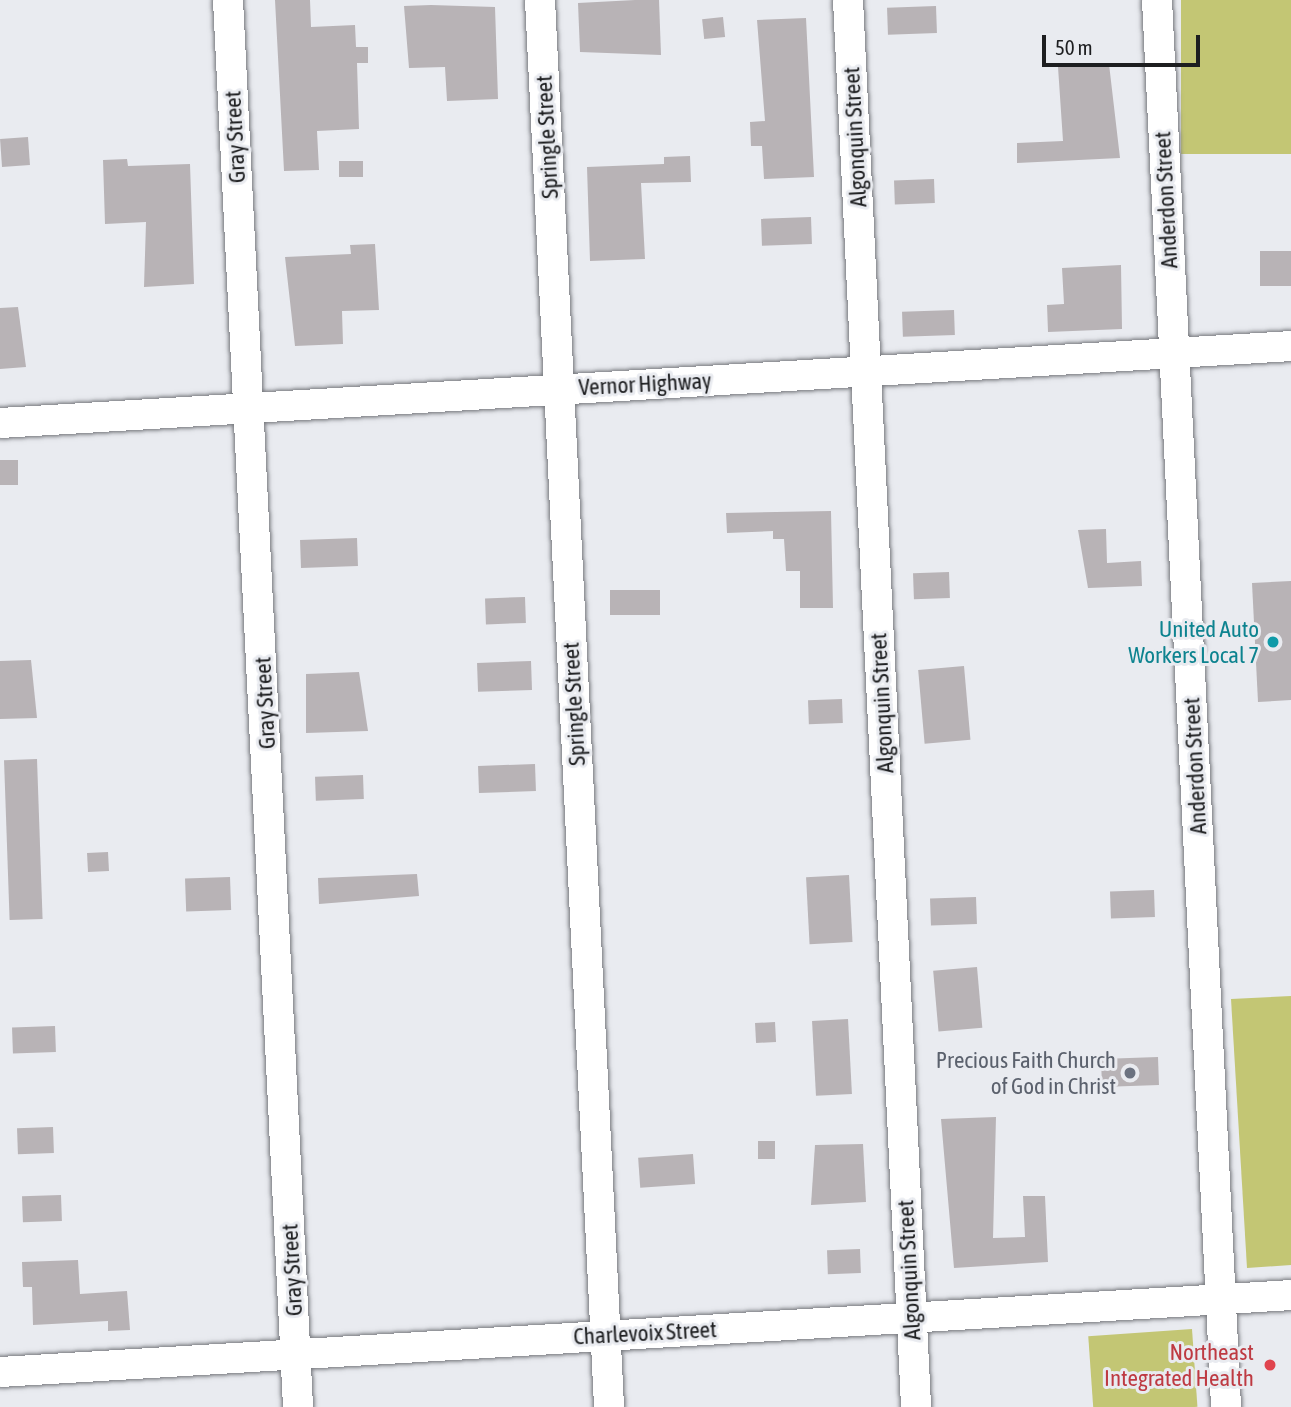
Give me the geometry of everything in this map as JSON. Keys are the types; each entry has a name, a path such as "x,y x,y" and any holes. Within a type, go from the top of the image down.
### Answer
{"street":[{"name":"Gray Street","path":"228,0 298,1407"},
{"name":"Springle Street","path":"540,0 610,1407"},
{"name":"Algonquin Street","path":"848,0 916,1407"},
{"name":"Anderdon Street","path":"1157,0 1226,1407"},
{"name":"Vernor Highway","path":"0,423 1291,346"},
{"name":"Charlevoix Street","path":"0,1372 1291,1295"}],"green space":[{"path":"1181,0 1291,0 1291,154 1181,154"},
{"path":"1291,996 1291,1265 1247,1268 1231,999"},
{"path":"1192,1329 1197,1407 1093,1407 1088,1336"}],"building":[{"path":"275,0 310,0 311,27 355,25 356,47 368,47 368,63 357,63 359,129 317,131 319,170 284,171"},
{"path":"659,0 661,55 580,52 578,3"},
{"path":"404,6 495,7 498,99 447,101 445,67 409,68"},
{"path":"936,6 937,33 888,35 887,8"},
{"path":"723,17 725,37 704,39 702,19"},
{"path":"806,18 814,177 764,179 762,146 751,146 750,122 765,121 757,20"},
{"path":"1109,64 1120,158 1017,163 1017,143 1063,141 1058,67"},
{"path":"28,137 30,165 2,167 0,139"},
{"path":"690,156 691,182 641,183 645,259 590,261 587,167 664,164 664,157"},
{"path":"127,159 128,166 190,164 194,284 144,287 146,222 105,224 103,160"},
{"path":"339,161 363,161 363,177 339,177"},
{"path":"934,179 935,203 895,204 894,180"},
{"path":"811,217 812,244 762,246 761,219"},
{"path":"375,244 379,310 342,311 343,344 295,346 285,257 351,254 350,245"},
{"path":"1260,251 1291,251 1291,286 1260,286"},
{"path":"1121,265 1122,329 1048,332 1047,305 1064,304 1062,268"},
{"path":"18,307 26,367 0,369 0,308"},
{"path":"954,310 955,335 903,337 902,312"},
{"path":"0,460 18,460 18,485 0,485"},
{"path":"831,511 833,608 800,608 800,571 786,571 784,539 773,539 773,531 727,533 726,513"},
{"path":"1106,529 1107,563 1141,561 1142,586 1088,588 1078,530"},
{"path":"357,538 358,566 301,568 300,540"},
{"path":"949,572 950,598 914,599 913,573"},
{"name":"United Auto Workers Local 7","path":"1291,581 1291,700 1258,702 1252,583"},
{"path":"610,590 660,590 660,615 610,615"},
{"path":"525,597 526,623 486,624 485,598"},
{"path":"31,660 37,718 0,719 0,661"},
{"path":"531,661 532,690 478,692 477,663"},
{"path":"964,666 970,740 925,744 918,670"},
{"path":"359,672 368,731 306,733 306,674"},
{"path":"842,699 843,723 809,724 808,700"},
{"path":"37,759 43,919 10,920 4,760"},
{"path":"535,764 536,791 479,793 478,766"},
{"path":"363,775 364,799 316,801 315,777"},
{"path":"108,852 109,871 88,872 87,853"},
{"path":"417,874 419,896 319,904 318,878"},
{"path":"849,875 853,942 810,944 806,877"},
{"path":"230,877 231,910 186,912 185,879"},
{"path":"1154,890 1155,917 1111,919 1110,892"},
{"path":"976,897 977,924 931,926 930,899"},
{"path":"977,967 982,1028 938,1032 933,971"},
{"path":"848,1019 852,1094 816,1096 812,1021"},
{"path":"775,1022 776,1042 756,1043 755,1023"},
{"path":"55,1026 56,1052 13,1053 12,1028"},
{"name":"Precious Faith Church of God in Christ","path":"1158,1057 1159,1085 1102,1087 1101,1059"},
{"path":"996,1117 993,1238 1025,1237 1023,1196 1045,1196 1048,1262 954,1268 941,1119"},
{"path":"53,1127 54,1153 18,1154 17,1128"},
{"path":"758,1141 775,1141 775,1159 758,1159"},
{"path":"863,1144 866,1202 811,1205 815,1145"},
{"path":"693,1154 695,1184 640,1188 638,1158"},
{"path":"61,1195 62,1221 23,1222 22,1196"},
{"path":"860,1249 861,1273 828,1274 827,1250"},
{"path":"78,1260 80,1294 127,1291 130,1330 108,1331 108,1321 33,1325 32,1287 23,1287 22,1262"}],"place":[{"name":"United Auto Workers Local 7","path":"1273,642"},
{"name":"Precious Faith Church of God in Christ","path":"1130,1073"},
{"name":"Northeast Integrated Health","path":"1270,1365"}]}
